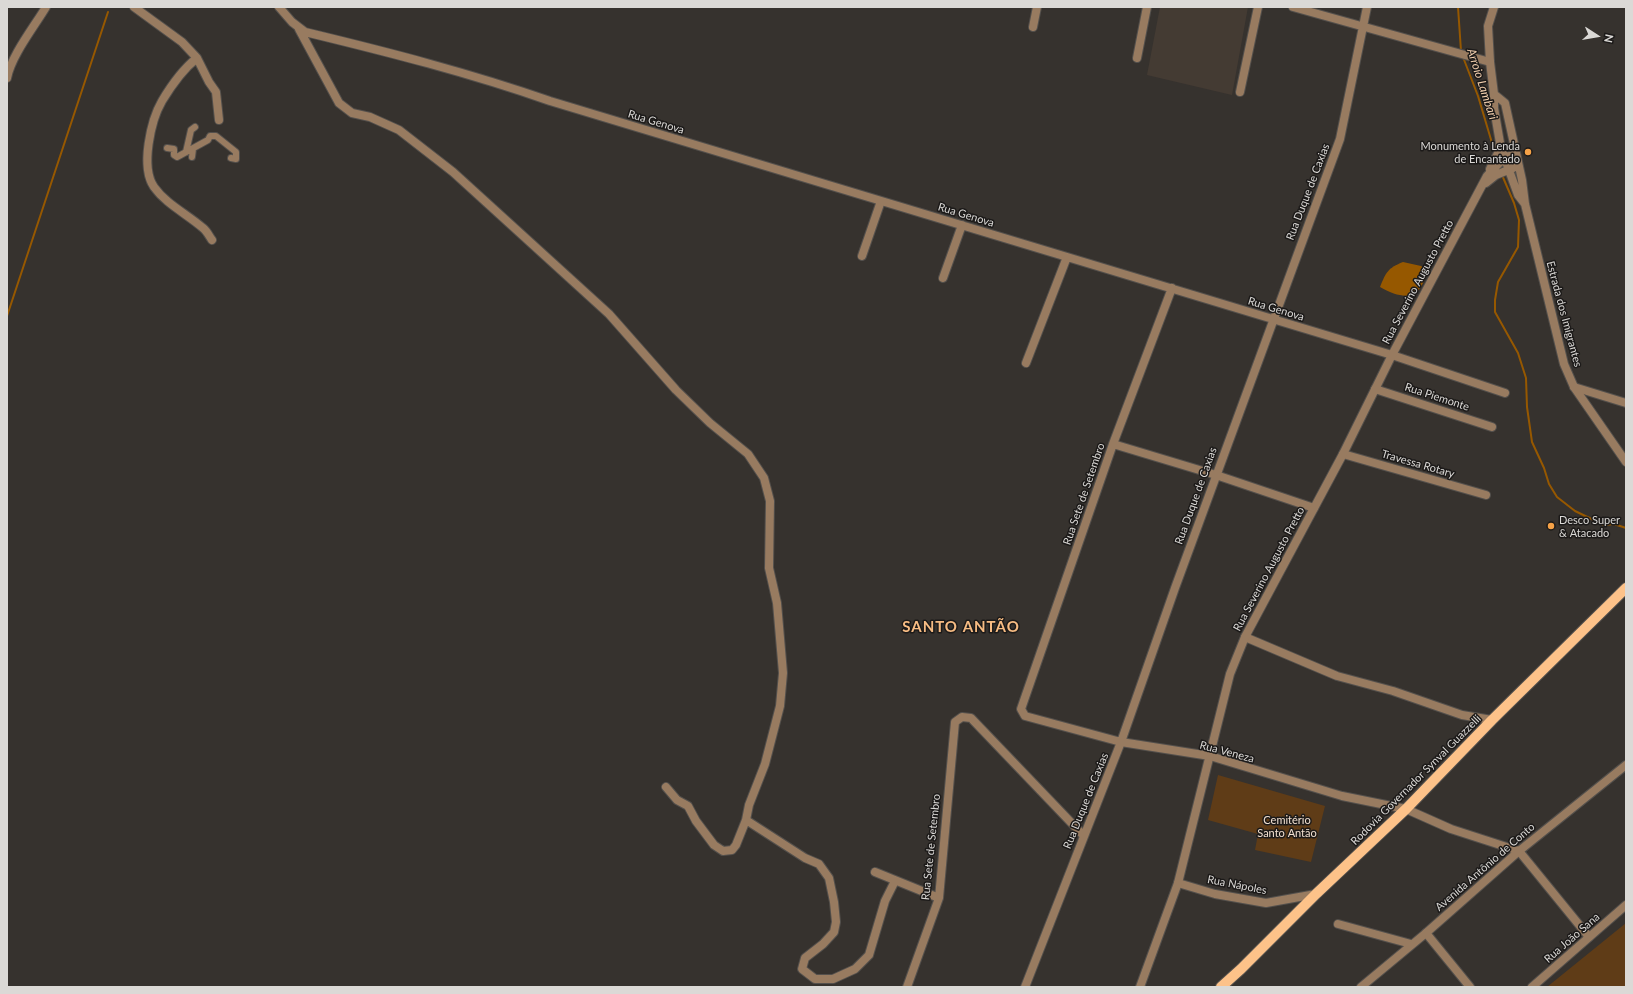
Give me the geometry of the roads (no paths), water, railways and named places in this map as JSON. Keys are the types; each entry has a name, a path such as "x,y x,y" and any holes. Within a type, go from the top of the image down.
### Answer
{"main road":[{"name":"Rodovia Governador Synval Guazzelli","path":"1222,987 1242,969 1316,894 1406,809 1492,720 1626,588"}],"street":[{"path":"7,78 9,69 21,46 46,7"},
{"path":"134,7 182,42 197,58 208,82 216,92 219,120"},
{"path":"279,7 299,28 339,103 352,113 370,117 399,130 453,172 609,314 676,390 710,423 748,454 764,478 770,501 769,568 777,604 783,672 780,706 765,764 749,806 746,820 736,845 732,850 723,851 714,845 696,821 688,806 677,800 666,787"},
{"path":"1033,26 1037,7"},
{"path":"1137,58 1147,7"},
{"path":"1240,92 1258,7"},
{"path":"1293,7 1490,62"},
{"name":"Rua Duque de Caxias","path":"1025,987 1121,742 1216,475 1340,139 1367,7"},
{"path":"1494,7 1488,26 1494,108 1502,156 1516,155"},
{"name":"Rua Genova","path":"299,28 305,32 497,82 550,101 1274,319 1392,355 1504,392"},
{"path":"197,58 186,66 162,101 157,113 147,156 148,171 152,185 160,194 204,229 212,240"},
{"name":"Estrada dos Imigrantes","path":"1494,94 1505,103 1525,204 1564,364 1574,387 1626,462"},
{"path":"192,157 189,150 191,130 195,127"},
{"path":"167,148 174,149 174,155 177,157 208,140 210,136 215,133 236,152 236,159 231,158"},
{"name":"Estrada dos Imigrantes","path":"1502,156 1518,194 1525,204"},
{"name":"Rua Severino Augusto Pretto","path":"1140,987 1178,882 1230,674 1245,637 1343,454 1392,355 1481,187 1492,176 1494,165 1502,156"},
{"path":"1492,176 1518,166"},
{"path":"862,256 881,201"},
{"path":"943,278 962,225"},
{"path":"1026,363 1067,257"},
{"name":"Rua Sete de Setembro","path":"1021,709 1113,444 1172,288"},
{"path":"1574,387 1626,403"},
{"name":"Rua Piemonte","path":"1375,389 1492,427"},
{"path":"1113,444 1216,475 1314,508"},
{"name":"Travessa Rotary","path":"1343,454 1486,495"},
{"path":"1245,637 1338,676 1394,690 1462,715 1492,720"},
{"name":"Rua Veneza","path":"1021,709 1025,716 1121,742 1210,756 1284,780 1342,796 1406,809 1451,829 1519,851"},
{"name":"Rua Sete de Setembro","path":"907,987 939,898 955,722 962,716 971,718 1084,835"},
{"name":"Avenida Antônio de Conto","path":"1361,987 1426,933 1519,851 1626,765"},
{"path":"746,820 791,850 819,864 829,878 836,922 834,932 823,944 805,958 802,969 815,979 833,979 855,969 869,956 885,901 895,881"},
{"path":"1519,851 1589,937"},
{"path":"875,872 939,898"},
{"name":"Rua Nápoles","path":"1178,882 1215,894 1266,903 1316,894"},
{"name":"Rua João Sana","path":"1532,987 1626,905"},
{"path":"1338,924 1411,944"},
{"path":"1426,933 1470,987"}],"waterway":[{"name":"Arroio Lambari","path":"1458,7 1461,51"},
{"path":"7,316 108,12"},
{"name":"Arroio Lambari","path":"1463,57 1478,96 1495,153"},
{"name":"Arroio Lambari","path":"1502,175 1514,203 1519,220 1518,247 1498,282 1495,312 1518,353 1526,378 1527,407 1532,442 1544,468 1549,484 1557,497 1575,511 1604,525 1614,524 1626,528"}],"place":[{"name":"Monumento à Lenda de Encantado","path":"1528,152"},
{"name":"Desco Super & Atacado","path":"1551,526"}],"district":[{"name":"SANTO ANTÃO","path":"961,627"}],"park label":[{"name":"Cemitério Santo Antão","path":"1287,826"}]}
